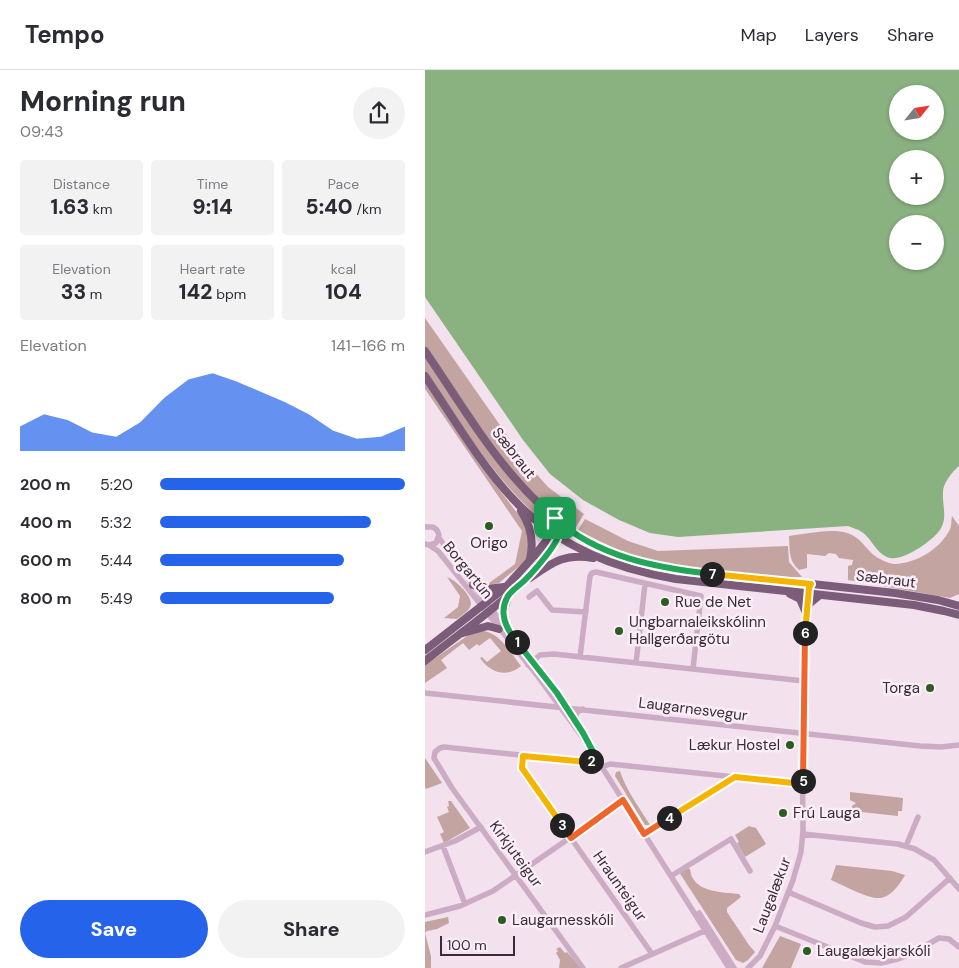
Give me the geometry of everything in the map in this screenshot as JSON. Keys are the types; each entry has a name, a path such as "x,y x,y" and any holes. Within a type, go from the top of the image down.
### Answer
{"main road":[{"name":"Sæbraut","path":"425,351 523,489 573,532 597,546 622,556 665,568 910,596 959,606"},
{"name":"Sæbraut","path":"425,376 486,465 515,501 556,533 599,559 653,575 913,606 959,615"},
{"path":"515,501 524,515 531,533 532,552 530,561"},
{"path":"519,586 546,555 556,533 555,518"},
{"path":"425,660 430,651 507,590 556,533 573,532"},
{"path":"473,584 487,589 507,590 519,586 561,559 574,557 599,559"},
{"path":"507,590 503,613 508,631"},
{"path":"783,591 800,599 806,613"},
{"path":"806,613 809,604 819,595"},
{"path":"425,660 457,636 485,607"},
{"path":"425,650 485,607"},
{"path":"457,636 488,626 499,629"}],"street":[{"name":"Borgartún","path":"426,526 437,530 439,538 473,584 499,629 530,663"},
{"name":"Borgartún","path":"426,545 435,543 439,538"},
{"name":"Borgartún","path":"426,545 438,551 485,607 508,631 562,707"},
{"path":"580,657 590,576 593,572 701,596 693,669"},
{"path":"636,663 645,584"},
{"name":"Laugalækur","path":"748,968 760,956 775,926 798,866 803,834 802,734 806,613 811,584"},
{"path":"529,597 537,591 552,610 586,612"},
{"path":"530,663 541,655 546,654 804,681"},
{"name":"Laugarnesvegur","path":"425,693 920,746 941,747 959,745"},
{"path":"562,707 574,720 680,890 734,968"},
{"path":"562,707 589,745"},
{"path":"574,720 577,712 583,709"},
{"name":"Kirkjuteigur","path":"523,756 444,747 435,752 434,758 481,828 583,968"},
{"path":"523,756 587,762 597,759"},
{"name":"Hraunteigur","path":"523,756 522,768 652,954"},
{"path":"602,767 612,765 803,784"},
{"path":"644,834 735,777"},
{"path":"425,915 465,904 493,892 623,800"},
{"path":"906,846 918,817"},
{"path":"425,852 443,846 481,828"},
{"path":"803,834 906,846 915,849 933,860 958,886"},
{"path":"671,876 731,839 750,871"},
{"path":"443,846 465,904"},
{"path":"788,892 861,923 875,927 888,926 905,917 950,878"},
{"path":"775,926 855,959 868,962 881,963 898,959 917,951 939,938 949,939 959,947"},
{"path":"621,968 708,931"},
{"path":"708,931 729,968"}],"shaded area":[{"path":"425,70 959,70 959,466 948,478 943,489 944,521 940,530 931,539 910,553 890,558 882,554 862,532 848,526 678,537 650,533 619,520 583,500 550,474 523,440 425,297"},
{"path":"425,318 525,461 548,487 584,514 576,527 573,527 546,506 527,488 495,449 425,347"},
{"path":"425,357 471,425 553,520 554,523 550,527 513,493 467,434 425,372"},
{"path":"425,382 492,480 524,522 529,535 529,558 499,583 485,586 515,564 522,531 425,389"},
{"path":"952,516 959,526 959,594 950,598 848,580 848,566 852,565 853,560 839,558 836,554 829,553 825,556 807,554 807,568 799,570 795,566 790,554 789,536 834,531 847,533 857,538 883,561 893,564 903,563 919,558 933,550 945,538 951,526"},
{"path":"585,519 628,541 658,551 788,546 789,562 802,577 761,577 656,562 622,551 578,530"},
{"path":"447,577 462,588 471,604 466,613 457,619 444,618 458,607 460,596"},
{"path":"483,631 495,635 521,666 516,670 505,673 494,670 484,663 480,658 482,657 487,662 501,651 490,638 469,650 463,643 441,660 447,668 425,683 425,665 473,632"},
{"path":"425,758 442,783 426,789 425,787"},
{"path":"620,771 629,792 650,825 645,825 615,776 616,772"},
{"path":"850,792 903,798 902,811 898,811 898,816 852,811 852,806 856,803 850,800"},
{"path":"448,801 451,801 470,828 444,843 440,834 444,832 437,817 449,812 447,807 449,806"},
{"path":"749,826 756,828 766,844 745,857 735,835"},
{"path":"836,865 892,871 905,875 891,893 884,897 875,898 831,880"},
{"path":"685,867 690,869 696,883 702,887 717,892 739,894 741,897 727,908 727,912 755,952 748,960 743,963 736,960 679,872"},
{"path":"448,917 449,923 425,933 425,922"},
{"path":"425,933 431,956 431,968 425,968"},
{"path":"780,936 801,944 791,968 762,968"},
{"path":"560,947 581,968 559,968 560,960 556,949"}],"place":[{"name":"Origo","path":"489,526"},
{"name":"Rue de Net","path":"665,602"},
{"name":"Ungbarnaleikskólinn Hallgerðargötu","path":"619,631"},
{"name":"Torga","path":"930,688"},
{"name":"Lækur Hostel","path":"790,745"},
{"name":"Frú Lauga","path":"783,813"},
{"name":"Laugarnesskóli","path":"502,920"},
{"name":"Laugalækjarskóli","path":"807,951"}],"route":[{"path":"555,518 573,532 597,546 645,564 693,572 811,584 809,586 806,613 802,734 803,784 735,777 644,834 623,800 571,838 522,768 523,756 587,762 597,759 583,733 557,693 508,631 503,613 504,604 509,594 528,576 558,537 558,525 555,518"}]}
